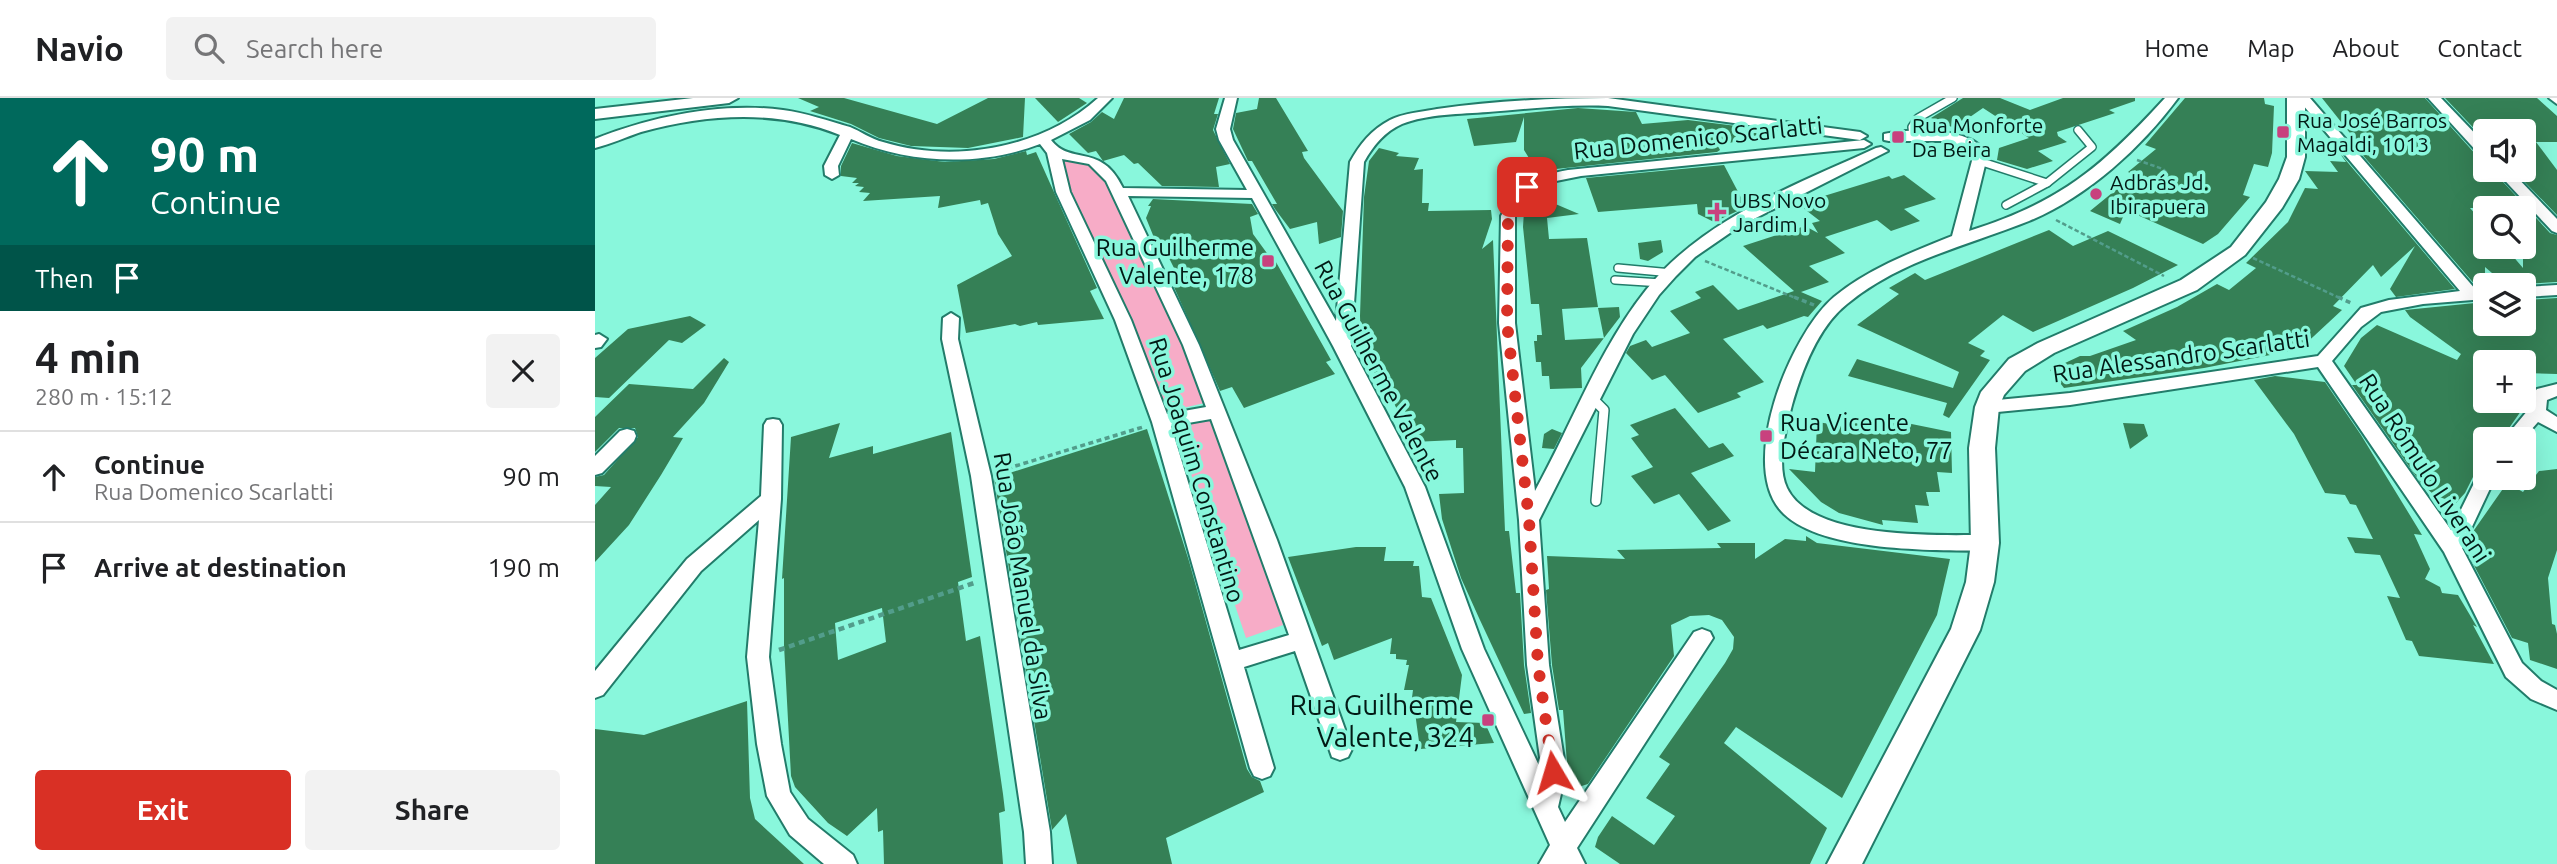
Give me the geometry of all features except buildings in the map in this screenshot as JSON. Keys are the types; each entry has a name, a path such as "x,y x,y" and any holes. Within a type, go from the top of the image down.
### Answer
{"main road":[{"path":"595,114 729,98"},
{"path":"1844,864 1965,630 1980,582 1985,543 1982,448 1987,407 1993,392 2017,365 2046,348 2189,285 2238,251 2275,204 2289,179 2296,157 2299,103"}],"street":[{"path":"595,144 633,130 743,113 778,113 804,117 848,131 877,144 928,155 987,152 1049,146 1106,98"},
{"name":"Rua Guilherme Valente","path":"1231,98 1223,128 1226,140 1342,346 1415,487 1473,649 1546,808 1563,858"},
{"path":"1985,543 1868,537 1835,529 1795,512 1779,492 1773,460 1780,411 1797,370 1829,311 1863,285 1959,239 2007,225 2038,212 2118,154 2172,98"},
{"path":"2434,98 2473,139"},
{"path":"1342,346 1357,162 1367,144 1382,130 1398,121 1461,110 1594,101 1695,112 1888,144 1934,136"},
{"path":"2299,103 2329,128 2473,287"},
{"path":"832,175 831,166 848,131"},
{"path":"1529,520 1619,340 1646,301 1689,255 1740,219 1888,144 1913,136 1934,136 1961,140 1978,150 1979,161 1959,239"},
{"name":"Rua Domenico Scarlatti","path":"1546,808 1553,772 1538,665 1529,520 1507,323 1508,216 1514,202 1527,187 1543,179 1581,172 1839,146 1864,140"},
{"name":"Rua Joaquim Constantino","path":"1049,146 1094,161 1112,179 1191,345 1267,540 1340,749"},
{"name":"Rua Joaquim Constantino","path":"1049,146 1063,192 1123,320 1161,422 1262,768"},
{"path":"2513,182 2557,228"},
{"path":"1118,192 1255,194"},
{"path":"2536,291 2557,290"},
{"path":"2369,311 2390,305 2473,295"},
{"name":"Rua Alessandro Scarlatti","path":"1987,407 2070,399 2323,361 2343,336 2369,311"},
{"name":"Rua João Manuel da Silva","path":"951,318 950,339 981,477 1037,832 1039,864"},
{"name":"Rua Rômulo Liverani","path":"2323,361 2452,548 2514,670 2528,685 2548,697 2557,699"},
{"path":"2524,427 2537,412 2538,399 2543,393 2557,390"},
{"path":"1161,422 1217,411"},
{"path":"2537,412 2557,426"},
{"path":"773,425 771,499 758,657 779,796 799,827 844,864"},
{"path":"595,468 627,436"},
{"path":"2452,548 2480,490"},
{"path":"595,688 694,565 771,499"},
{"path":"1563,858 1702,638"},
{"path":"1231,662 1301,640"}],"lane":[{"path":"1913,136 1912,127 1918,118 1953,98"},
{"path":"2006,205 2047,183 2092,147 2078,130"},
{"path":"1979,161 2047,183"},
{"path":"1618,268 1667,278"},
{"path":"1615,280 1667,278"},
{"path":"1592,398 1604,410 1596,501"}],"path":[{"path":"2118,154 2163,169 2168,174"},
{"path":"2038,212 2164,276 2189,285"},
{"path":"2238,251 2369,311"},
{"path":"1689,255 1829,311"},
{"path":"981,477 1161,422"},
{"path":"758,657 995,575"}],"shaded area":[{"path":"1061,157 1092,164 1104,180 1182,345 1205,403 1164,412 1132,318 1070,194"},
{"path":"1210,419 1283,625 1246,638 1175,426"}],"place":[{"name":"Rua José Barros Magaldi, 1013","path":"2283,132"},
{"name":"Rua Monforte Da Beira","path":"1898,137"},
{"name":"Adbrás Jd. Ibirapuera","path":"2096,194"},
{"name":"UBS Novo Jardim I","path":"1717,212"},
{"name":"Rua Guilherme Valente, 178","path":"1268,261"},
{"name":"Rua Vicente Décara Neto, 77","path":"1766,436"},
{"name":"Rua Guilherme Valente, 324","path":"1488,720"}],"route":[{"path":"1527,187 1514,202 1508,216 1507,323 1529,520 1538,665 1553,772"}]}
